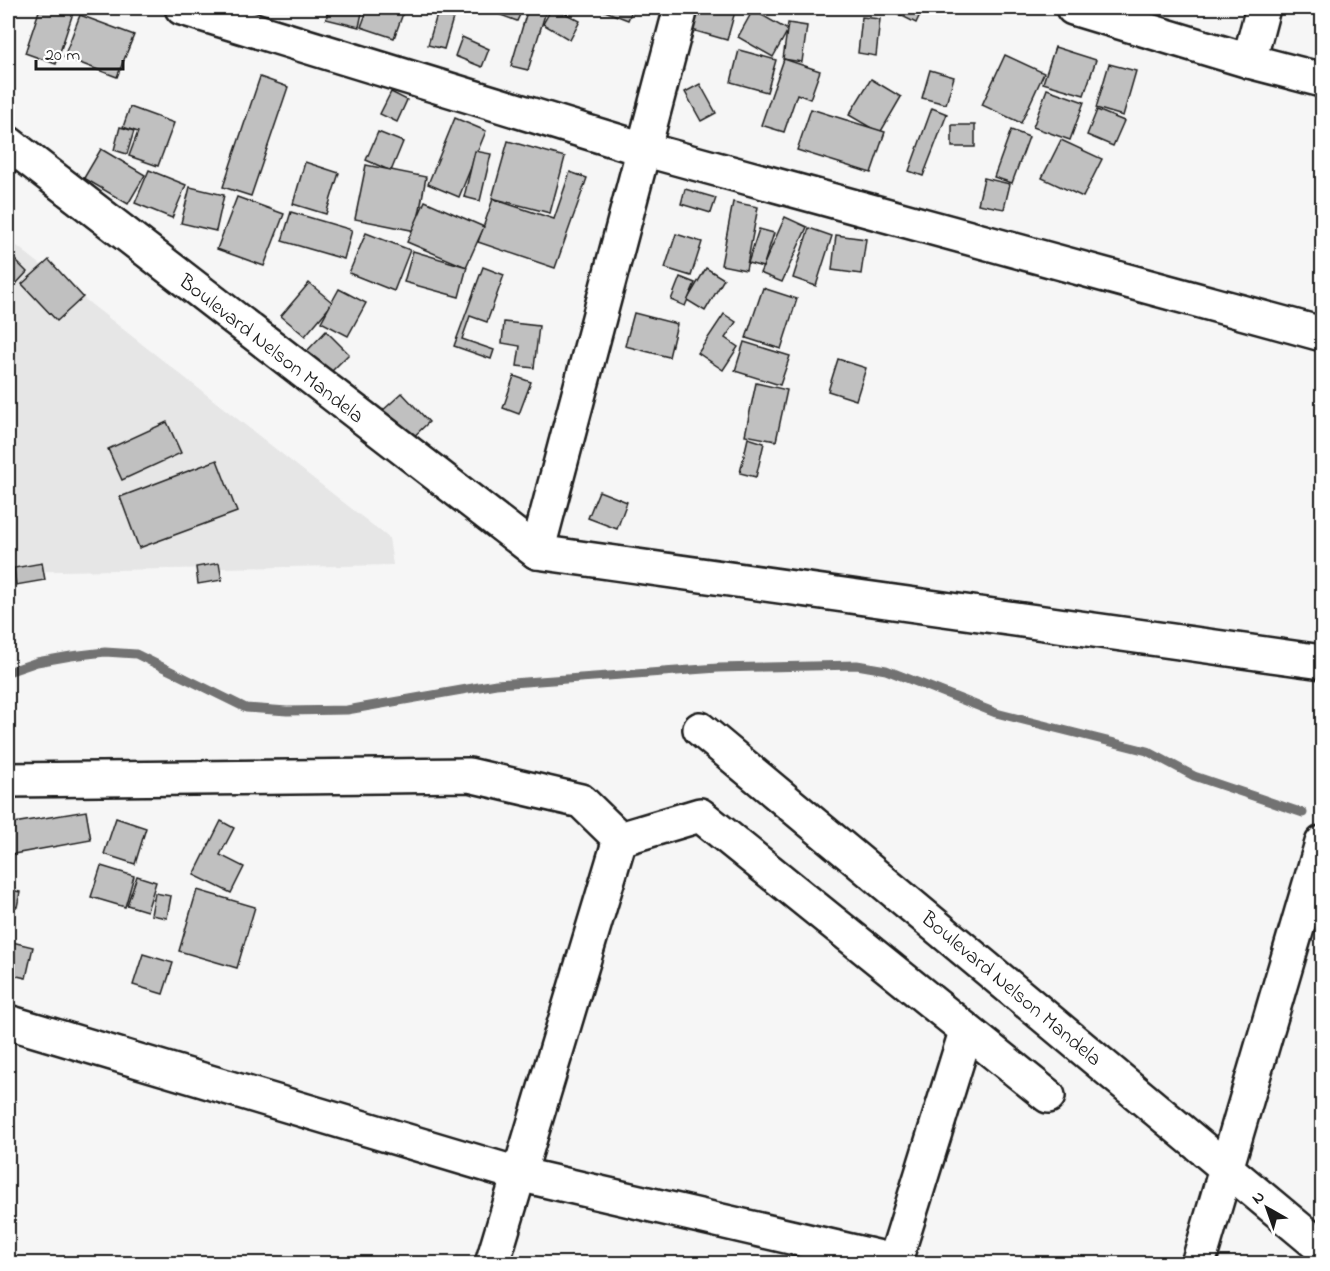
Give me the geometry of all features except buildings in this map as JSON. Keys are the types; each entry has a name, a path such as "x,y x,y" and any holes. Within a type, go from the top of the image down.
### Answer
{"street":[{"path":"182,8 643,149 1323,334"},
{"path":"681,8 537,552 1323,662"},
{"path":"1073,8 1249,61 1323,80"},
{"path":"1249,61 1263,8"},
{"name":"Boulevard Nelson Mandela","path":"8,143 537,552"},
{"name":"Boulevard Nelson Mandela","path":"700,729 1323,1248"},
{"path":"8,780 469,775 581,801 620,839"},
{"path":"620,839 700,815 1048,1096"},
{"path":"492,1263 620,839"},
{"path":"1198,1263 1227,1166 1316,893 1323,843"},
{"path":"8,1023 518,1174 894,1262 966,1032"}],"shaded area":[{"path":"8,239 389,538 393,565 8,572"}],"waterway":[{"path":"8,672 37,662 71,656 105,652 136,654 246,708 287,711 347,710 496,684 718,668 857,665 886,670 996,713 1147,751 1194,776 1303,813"}]}
